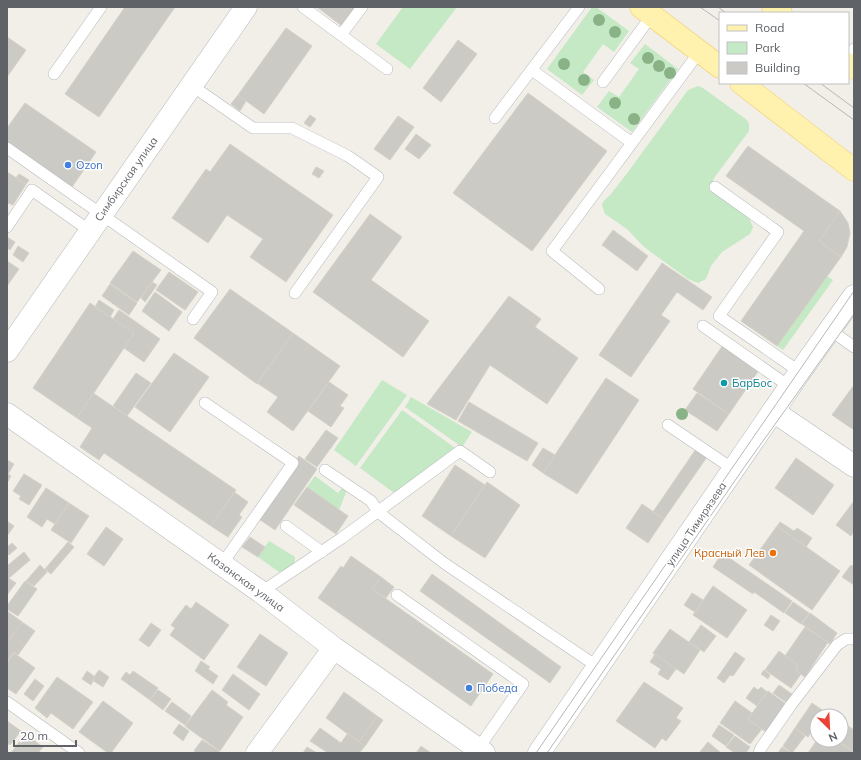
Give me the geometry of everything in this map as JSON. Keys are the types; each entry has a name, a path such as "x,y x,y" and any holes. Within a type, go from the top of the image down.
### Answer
{"main road":[{"path":"646,11 719,66"},
{"path":"742,84 854,170"}],"street":[{"name":"Симбирская улица","path":"7,351 192,85 242,8"},
{"name":"улица Тимирязева","path":"539,753 733,469 854,296"},
{"path":"773,411 854,466"},
{"name":"Казанская улица","path":"7,414 262,592 334,648 481,751"},
{"path":"257,753 334,648"}],"lane":[{"path":"54,74 101,7"},
{"path":"303,7 387,69"},
{"path":"341,35 362,7"},
{"path":"495,118 580,7"},
{"path":"604,82 646,11"},
{"path":"598,290 552,251 700,51"},
{"path":"532,70 632,143"},
{"path":"192,85 253,128 292,128 348,156 378,177 295,293"},
{"path":"7,148 96,223"},
{"path":"715,187 778,232 719,316 795,380"},
{"path":"7,227 32,190 96,223 212,292 193,319"},
{"path":"703,326 795,380"},
{"path":"830,330 854,347"},
{"path":"205,404 292,463 222,564"},
{"path":"668,425 733,469"},
{"path":"262,592 322,552 460,451 490,472"},
{"path":"325,470 371,501 378,512 444,563 598,667"},
{"path":"286,526 322,552"},
{"path":"397,595 523,684 481,751"},
{"path":"759,753 791,705 837,645 846,639 854,639"},
{"path":"7,702 79,753"}],"green space":[{"path":"403,7 457,7 410,69 376,44"},
{"path":"592,7 596,7 629,31 614,52 603,44 583,72 594,80 582,95 547,69"},
{"path":"645,44 678,69 632,132 597,107 609,91 619,97 639,69 630,63"},
{"path":"698,86 703,88 747,120 749,124 749,131 714,178 712,183 749,218 753,227 750,234 722,252 711,266 706,279 698,283 688,279 644,247 627,229 605,214 602,205 688,90"},
{"path":"827,276 833,280 783,350 777,346"},
{"path":"382,380 407,395 356,466 334,450"},
{"path":"411,397 472,432 462,447 405,407"},
{"path":"402,410 458,450 397,495 360,468"},
{"path":"315,476 338,493 343,487 347,490 339,510 307,487"},
{"path":"269,541 295,557 294,566 279,572 258,557"}],"building":[{"path":"125,7 175,7 99,117 65,94"},
{"path":"317,7 356,7 342,26"},
{"path":"286,28 312,46 264,114 238,95"},
{"path":"7,37 26,50 7,77"},
{"path":"458,40 477,54 441,102 423,88"},
{"path":"528,93 607,151 532,251 453,193"},
{"path":"238,95 246,101 240,111 231,104"},
{"path":"25,103 96,152 72,187 7,142 7,128"},
{"path":"310,115 316,119 310,127 304,123"},
{"path":"398,116 414,127 390,160 374,149"},
{"path":"416,134 431,145 419,159 405,149"},
{"path":"230,144 333,215 286,282 250,257 263,239 227,215 208,243 172,218 206,169 210,172"},
{"path":"748,146 840,211 819,241 841,257 777,346 741,321 804,231 726,176"},
{"path":"316,167 324,171 319,178 312,174"},
{"path":"7,172 26,184 13,205 8,203 7,205"},
{"path":"19,174 29,180 26,184 16,178"},
{"path":"840,211 848,223 850,233 847,247 841,257 819,241"},
{"path":"370,214 402,237 371,280 429,321 403,357 313,292"},
{"path":"613,230 648,256 637,271 602,245"},
{"path":"7,237 15,242 10,250 7,248"},
{"path":"18,246 29,253 23,262 13,255"},
{"path":"133,251 161,270 137,302 110,283"},
{"path":"7,261 19,269 7,286"},
{"path":"662,263 712,297 703,310 677,292 661,315 670,321 631,377 599,355"},
{"path":"169,272 198,292 185,310 156,290"},
{"path":"152,282 157,285 145,302 141,298"},
{"path":"110,284 137,303 129,315 102,296"},
{"path":"230,289 293,333 257,384 194,338"},
{"path":"155,292 182,312 169,331 142,311"},
{"path":"509,296 541,319 535,327 578,358 547,404 490,365 456,420 427,404"},
{"path":"99,300 114,310 110,317 95,307"},
{"path":"90,303 134,333 77,418 33,388"},
{"path":"119,310 160,339 144,362 124,348 134,333 113,319"},
{"path":"293,333 340,366 293,431 267,412 278,397 257,383"},
{"name":"БарБос","path":"723,345 759,370 729,414 693,389"},
{"path":"174,353 209,377 170,432 135,407"},
{"path":"136,373 151,383 127,416 113,406"},
{"path":"606,378 639,400 577,494 543,473"},
{"path":"329,382 348,395 340,406 344,408 331,427 308,411"},
{"path":"854,385 854,430 832,415"},
{"path":"93,393 236,490 211,526 104,453 99,460 80,447 92,428 77,418"},
{"path":"697,393 729,414 717,431 685,410"},
{"path":"469,402 538,443 527,461 458,421"},
{"path":"326,430 338,438 317,467 305,459"},
{"path":"543,448 555,455 543,473 532,465"},
{"path":"696,449 707,457 664,519 653,512"},
{"path":"299,456 317,469 275,530 256,517"},
{"path":"796,458 834,485 813,515 775,488"},
{"path":"7,460 14,464 8,474 11,476 7,483"},
{"path":"455,465 485,485 451,536 422,516"},
{"path":"24,474 42,485 29,505 19,499 21,496 13,491"},
{"path":"487,482 520,505 485,558 451,536"},
{"path":"307,487 348,516 336,534 294,505"},
{"path":"46,488 69,503 55,524 47,519 42,527 27,517"},
{"path":"234,492 248,502 239,515 242,517 228,537 211,526"},
{"path":"854,501 854,531 851,536 836,525"},
{"path":"69,503 89,516 71,543 51,530"},
{"path":"642,504 664,519 648,543 626,528"},
{"path":"7,521 14,526 7,536"},
{"path":"780,522 794,531 797,528 812,538 806,547 777,526"},
{"path":"777,526 840,571 812,610 749,565"},
{"path":"106,527 123,539 104,566 87,554"},
{"path":"250,537 265,547 258,557 242,547"},
{"path":"68,542 74,547 51,574 45,569"},
{"path":"12,543 17,548 9,555 7,553 7,547"},
{"path":"24,552 30,560 9,578 7,576 7,566"},
{"path":"722,553 792,601 784,613 754,592 753,594 713,567"},
{"path":"351,556 381,577 372,589 493,674 471,706 318,598 341,566 343,568"},
{"path":"40,565 47,572 34,586 26,581"},
{"path":"851,565 854,567 854,585 842,577"},
{"path":"432,574 561,667 550,683 420,591"},
{"path":"7,577 16,583 7,595"},
{"path":"381,577 394,587 386,598 372,589"},
{"path":"25,581 37,589 18,616 7,609 7,606"},
{"path":"713,586 747,610 727,638 693,615"},
{"path":"692,593 703,600 695,612 684,605"},
{"path":"196,602 229,625 204,660 170,635 175,628 171,625 186,605 191,609"},
{"path":"793,602 809,613 801,624 785,613"},
{"path":"7,611 22,622 7,643"},
{"path":"810,613 837,633 830,644 802,624"},
{"path":"771,615 780,621 773,631 764,625"},
{"path":"22,622 35,631 18,655 14,652 8,660 7,643"},
{"path":"151,623 161,630 149,647 139,640"},
{"path":"701,625 716,636 704,652 689,642"},
{"path":"805,627 828,642 805,677 795,670 798,665 785,656"},
{"path":"670,629 700,650 684,674 653,653"},
{"path":"260,634 288,653 266,686 237,667"},
{"path":"779,651 798,665 795,670 801,674 791,688 765,670"},
{"path":"735,652 745,659 733,676 730,675 724,683 717,678"},
{"path":"14,653 35,668 16,694 7,688 7,663"},
{"path":"655,654 676,669 668,680 658,674 661,669 650,662"},
{"path":"201,661 210,667 208,669 218,676 213,684 195,671"},
{"path":"99,670 109,677 103,687 92,680"},
{"path":"764,670 770,675 768,679 761,674"},
{"path":"87,671 95,677 91,685 82,679"},
{"path":"133,671 158,688 150,700 121,679 126,672 130,675"},
{"path":"233,674 260,694 249,710 222,690"},
{"path":"57,677 93,702 73,729 51,713 47,718 35,708"},
{"path":"35,679 44,686 33,701 24,694"},
{"path":"644,682 683,708 676,718 681,721 666,741 662,738 655,748 616,721"},
{"path":"779,685 792,694 786,702 773,693"},
{"path":"754,687 758,690 761,687 767,692 757,706 746,698"},
{"path":"158,690 171,699 163,710 150,700"},
{"path":"212,690 228,702 226,705 243,717 220,751 185,726"},
{"path":"768,691 786,704 766,732 748,719"},
{"path":"344,692 377,716 359,742 326,718"},
{"path":"103,701 133,723 111,753 108,753 79,732"},
{"path":"735,701 752,713 748,719 762,729 750,744 720,723"},
{"path":"172,702 191,716 185,725 165,711"},
{"path":"812,703 819,708 809,708 808,737 795,728"},
{"path":"377,716 383,720 365,746 359,742"},
{"path":"7,721 21,731 10,745 7,743"},
{"path":"179,724 189,731 183,741 173,733"},
{"path":"719,725 734,735 726,746 712,736"},
{"path":"849,727 854,730 854,752 849,748"},
{"path":"320,728 341,743 348,733 365,746 359,753 328,753 310,741"},
{"path":"795,728 805,736 792,753 783,746"},
{"path":"25,734 43,747 38,753 11,753"},
{"path":"735,736 750,747 746,753 735,753 726,747"},
{"path":"202,740 219,751 218,753 197,753 194,751"},
{"path":"708,742 721,753 699,753"},
{"path":"421,746 431,753 416,753"},
{"path":"307,747 317,753 303,753"},
{"path":"782,747 791,753 778,753"},
{"path":"811,748 847,748 854,753 808,753"}],"tram line":[{"path":"700,7 719,20"},
{"path":"718,7 725,12"},
{"path":"804,84 854,120"},
{"path":"821,84 854,108"},
{"path":"536,753 854,291"},
{"path":"547,753 743,469 854,314"}],"place":[{"name":"Ozon","path":"68,165"},
{"name":"БарБос","path":"724,383"},
{"name":"Красный Лев","path":"773,553"},
{"name":"Победа","path":"469,688"}]}
